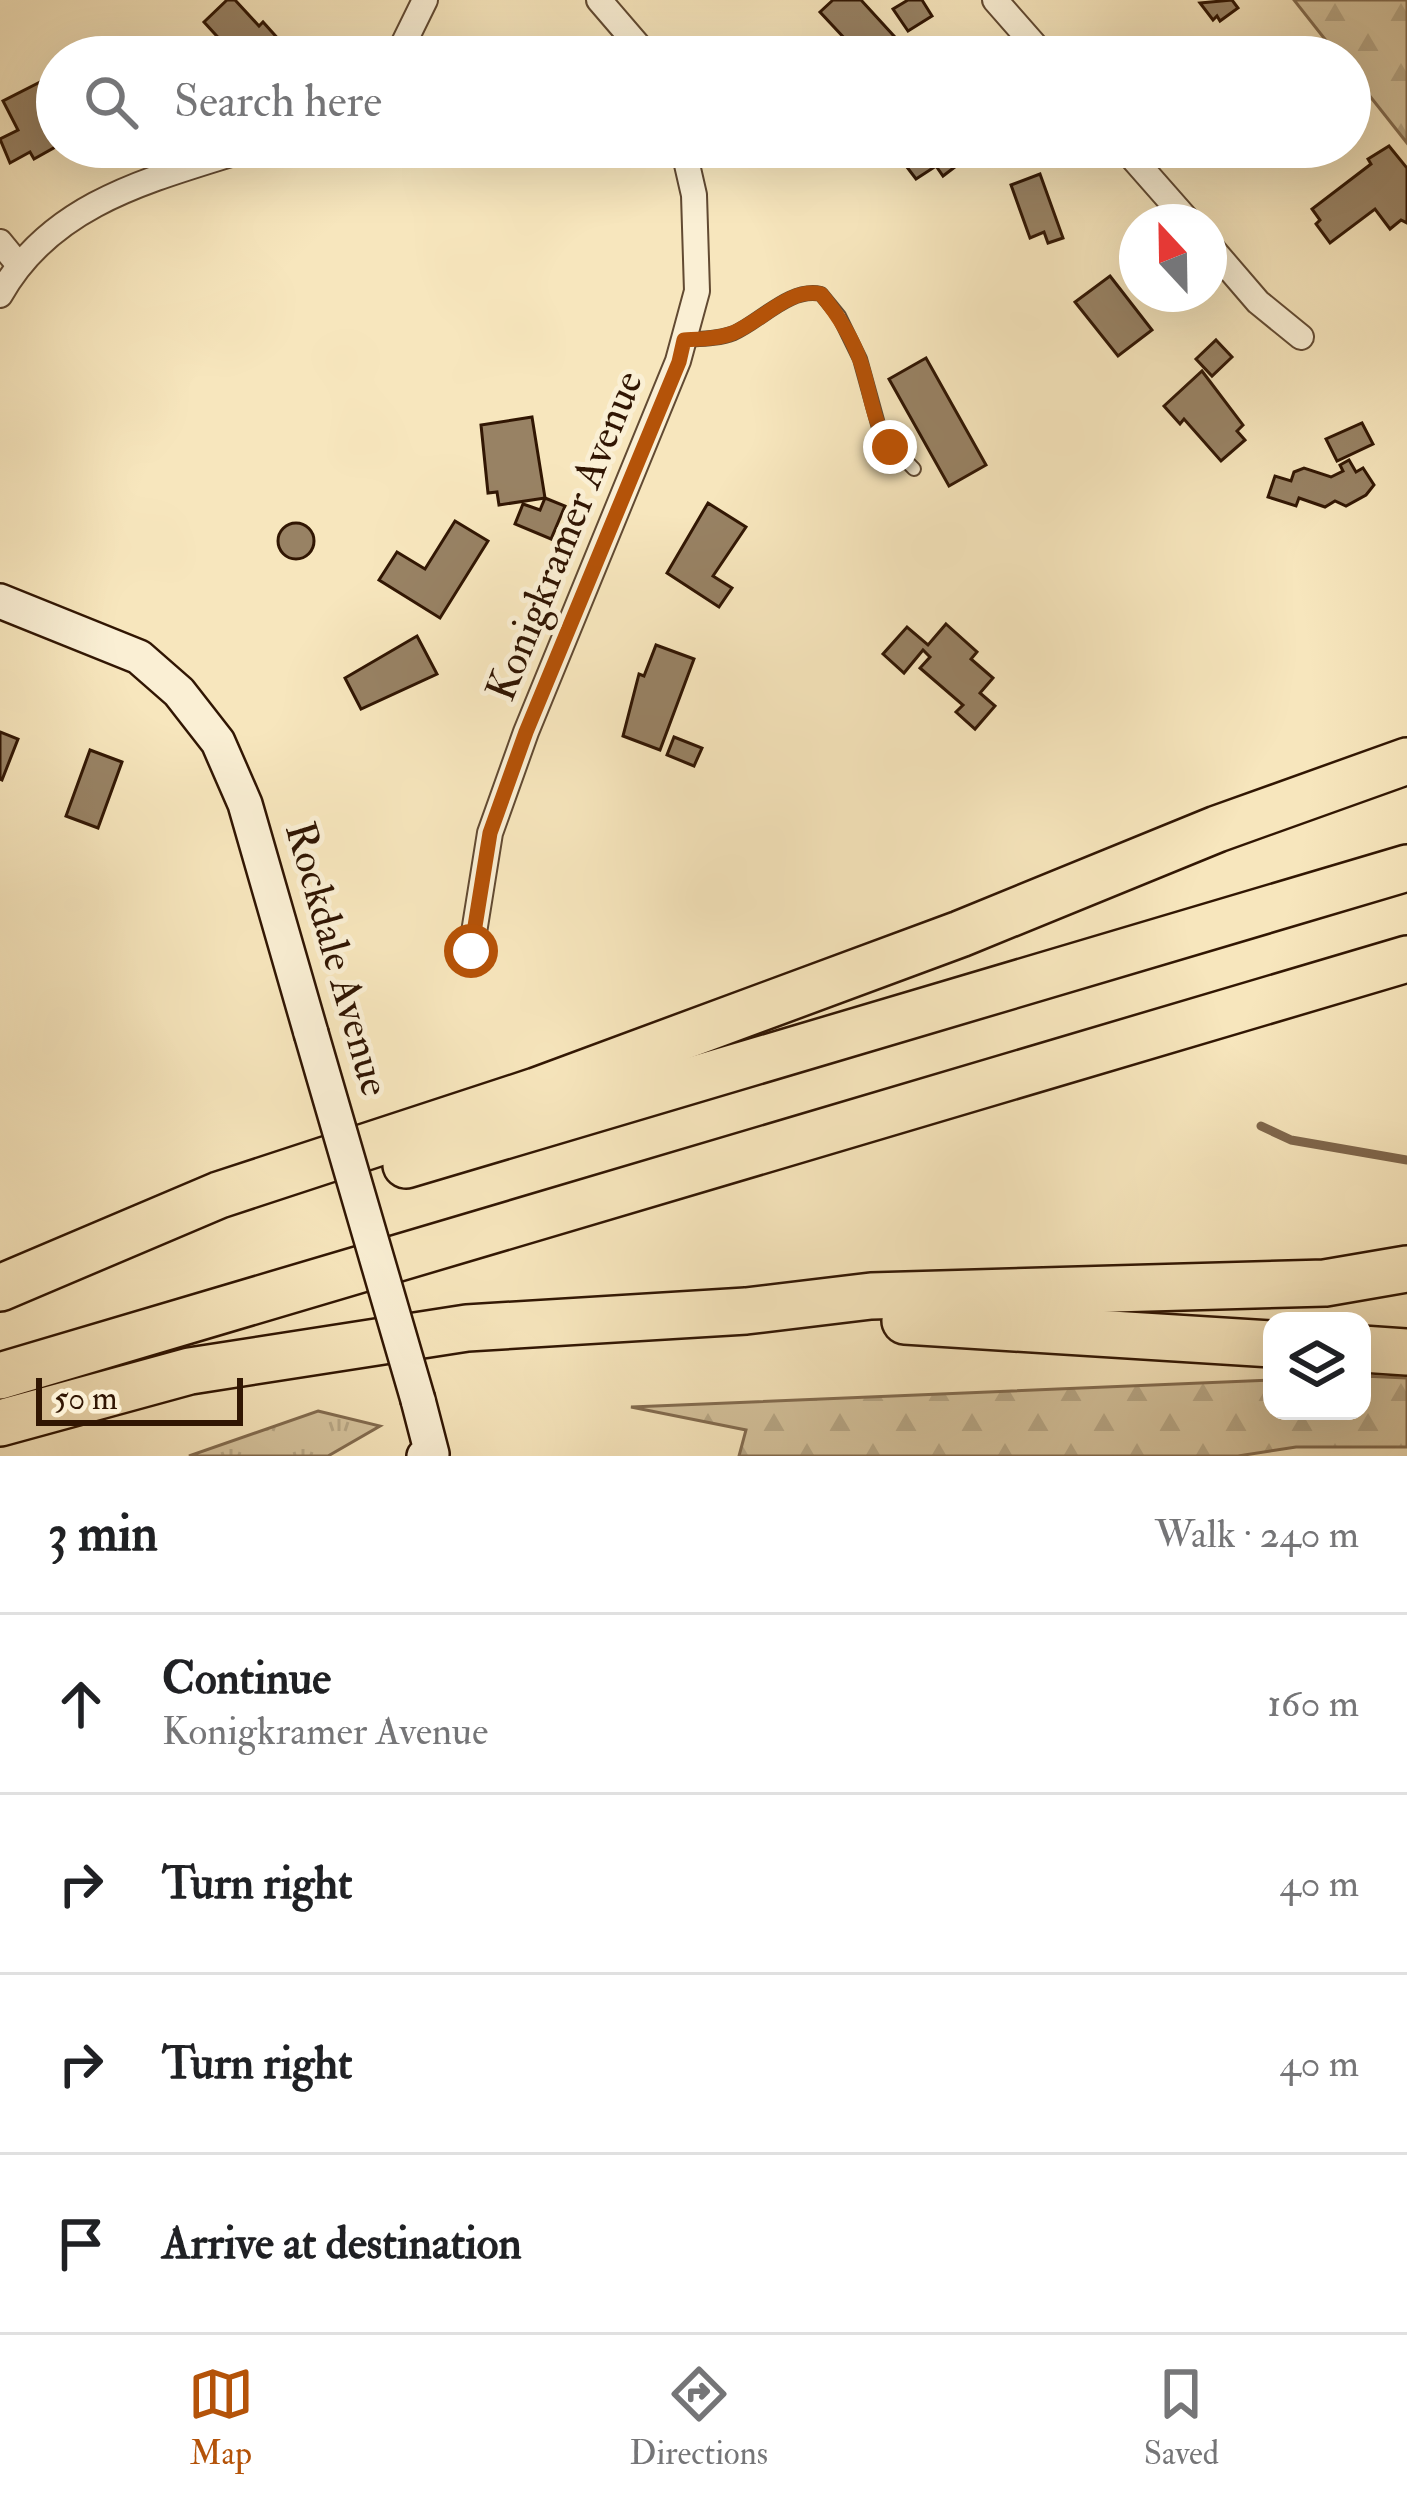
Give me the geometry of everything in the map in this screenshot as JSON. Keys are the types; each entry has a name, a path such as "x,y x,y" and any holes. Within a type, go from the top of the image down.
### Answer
{"highway":[{"path":"1217,829 1407,735"},
{"path":"9,1284 219,1195 536,1091 960,934 1217,829 1407,761"},
{"path":"9,1284 1407,868"},
{"path":"0,1376 1407,959"},
{"path":"0,1423 190,1371 467,1328 746,1311 871,1295 1325,1283 1407,1269"},
{"path":"746,1311 1263,1343"},
{"path":"1371,1350 1407,1352"}],"street":[{"path":"407,36 425,0"},
{"path":"599,0 630,36"},
{"path":"995,0 1027,36"},
{"path":"0,295 19,264 52,230 91,204 193,168"},
{"name":"Konigkramer Avenue","path":"471,951 490,833 526,732 679,362 698,291 698,238 688,168"},
{"path":"1141,168 1173,204"},
{"path":"0,242 19,264"},
{"path":"1227,266 1258,302 1301,337"},
{"name":"Rockdale Avenue","path":"0,601 140,657 179,692 218,742 245,804 430,1455"}],"lane":[{"path":"684,340 728,335 787,301 808,292 821,294 839,316 860,359 881,435 914,469"}],"green space":[{"path":"1294,0 1407,0 1407,143 1371,98 1371,36 1322,36"},
{"path":"1371,1376 1407,1378 1407,1447 1296,1447 1238,1456 739,1456 746,1430 631,1407 1263,1380 1263,1420 1371,1420"},
{"path":"318,1411 380,1426 328,1456 189,1456"}],"building":[{"path":"227,0 235,0 276,36 217,36 204,22"},
{"path":"833,0 861,0 894,36 842,36 820,12"},
{"path":"908,0 922,0 932,16 908,31 893,9"},
{"path":"1232,0 1238,8 1220,21 1217,16 1213,20 1200,3"},
{"path":"36,84 34,159 30,152 10,163 0,139 18,130 3,101"},
{"path":"1389,146 1407,168 1407,223 1401,220 1390,229 1375,209 1330,243 1312,209 1371,168 1371,157"},
{"path":"908,168 933,168 916,179"},
{"path":"1040,174 1063,238 1048,243 1044,232 1030,238 1011,185"},
{"path":"1110,276 1119,288 1119,312 1138,312 1152,330 1118,356 1075,302"},
{"path":"1216,340 1232,357 1212,376 1196,359"},
{"path":"926,358 986,465 949,486 889,379"},
{"path":"1202,371 1243,425 1237,431 1245,440 1221,461 1184,419 1180,424 1164,406"},
{"path":"532,417 545,498 499,505 497,492 488,493 481,425"},
{"path":"1362,423 1373,444 1337,461 1326,439"},
{"path":"1349,460 1356,472 1363,468 1374,485 1346,506 1335,501 1325,507 1299,498 1296,506 1268,497 1275,476 1291,481 1294,472 1304,468 1331,477 1343,471 1340,465"},
{"path":"545,498 565,506 551,539 515,524 523,504 540,510"},
{"path":"708,503 746,527 713,576 732,588 719,607 667,573"},
{"path":"455,521 488,541 440,618 379,580 397,552 425,569"},
{"path":"296,523 309,528 314,541 309,554 296,559 283,554 278,541 283,528"},
{"path":"946,624 977,652 971,659 993,678 980,693 995,706 975,729 956,712 963,705 920,668 930,657 923,650 904,673 883,654 907,627 928,645"},
{"path":"417,636 437,674 361,709 345,678"},
{"path":"656,645 694,659 660,750 623,736 639,674 644,676"},
{"path":"0,732 18,739 2,780 0,779"},
{"path":"674,737 702,748 694,766 667,755"},
{"path":"90,750 122,762 98,828 66,816"}],"waterway":[{"path":"1261,1126 1291,1140 1407,1160"}],"route":[{"path":"471,951 490,833 684,340 728,335 787,301 808,292 821,294 839,316 860,359 876,423 890,447"}]}
